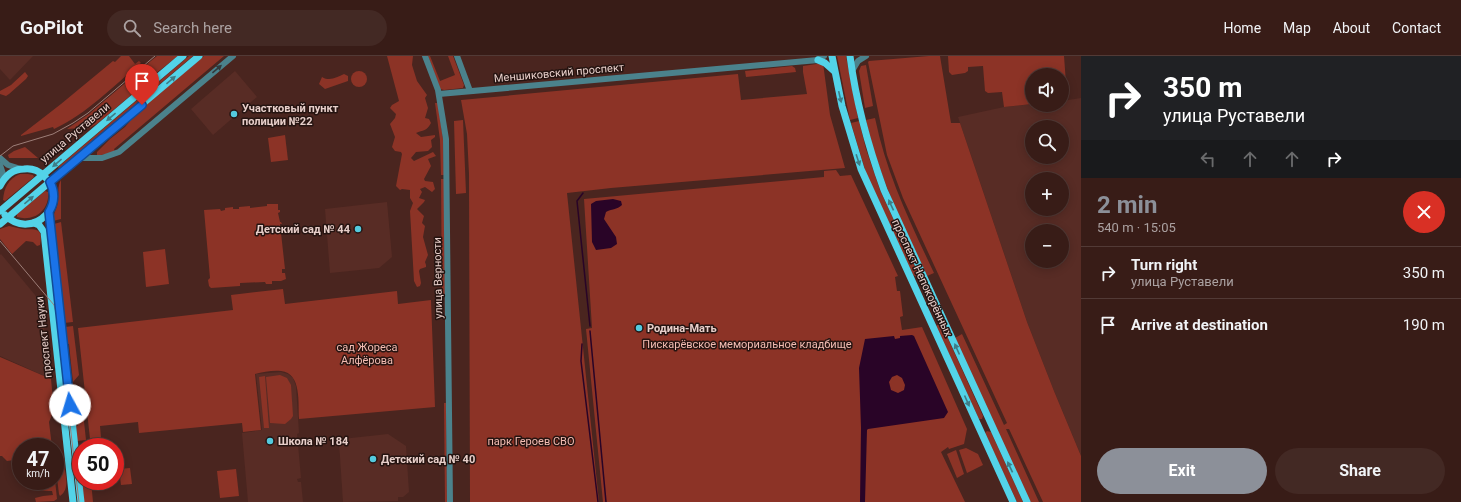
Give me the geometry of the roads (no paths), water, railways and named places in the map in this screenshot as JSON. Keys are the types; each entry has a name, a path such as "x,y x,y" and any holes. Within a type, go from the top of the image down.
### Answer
{"main road":[{"name":"улица Руставели","path":"0,210 183,56"},
{"name":"улица Руставели","path":"0,224 200,56"},
{"name":"проспект Непокорённых","path":"832,56 842,106 861,169 1013,502"},
{"name":"проспект Непокорённых","path":"850,56 868,142 884,190 1027,502"},
{"path":"821,58 834,71"},
{"path":"1,184 10,173 23,169 33,170 43,174 50,182"},
{"name":"проспект Науки","path":"50,182 54,197 49,212 81,502"},
{"path":"0,210 8,218 20,224 34,223 42,219 49,212"},
{"name":"проспект Науки","path":"34,223 39,225 44,232 73,502"},
{"path":"47,266 55,265"},
{"path":"979,428 990,422"}],"street":[{"path":"79,158 102,158 119,152 233,56"},
{"name":"улица Верности","path":"425,56 439,94 445,126 450,502"},
{"path":"457,56 470,91"},
{"path":"852,71 858,61 866,56"},
{"name":"Меншиковский проспект","path":"439,94 821,58"},
{"path":"0,158 8,165 23,169"},
{"path":"0,165 2,174 1,184"}],"waterway":[{"path":"583,193 577,201 590,326"},
{"path":"590,331 606,502"},
{"path":"582,344 581,361 598,502"}],"tram line":[{"path":"0,156 13,146 53,134 73,123 88,113 155,56"},
{"path":"0,241 54,305 58,320 79,502"}],"place":[{"name":"Участковый пункт полиции №22","path":"234,114"},
{"name":"Детский сад № 44","path":"358,229"},
{"name":"Родина-Мать","path":"639,328"},
{"name":"Школа № 184","path":"270,441"},
{"name":"Детский сад № 40","path":"373,459"}],"park label":[{"name":"Пискарёвское мемориальное кладбище","path":"747,344"},
{"name":"сад Жореса Алфёрова","path":"367,353"},
{"name":"парк Героев СВО","path":"531,441"}]}
